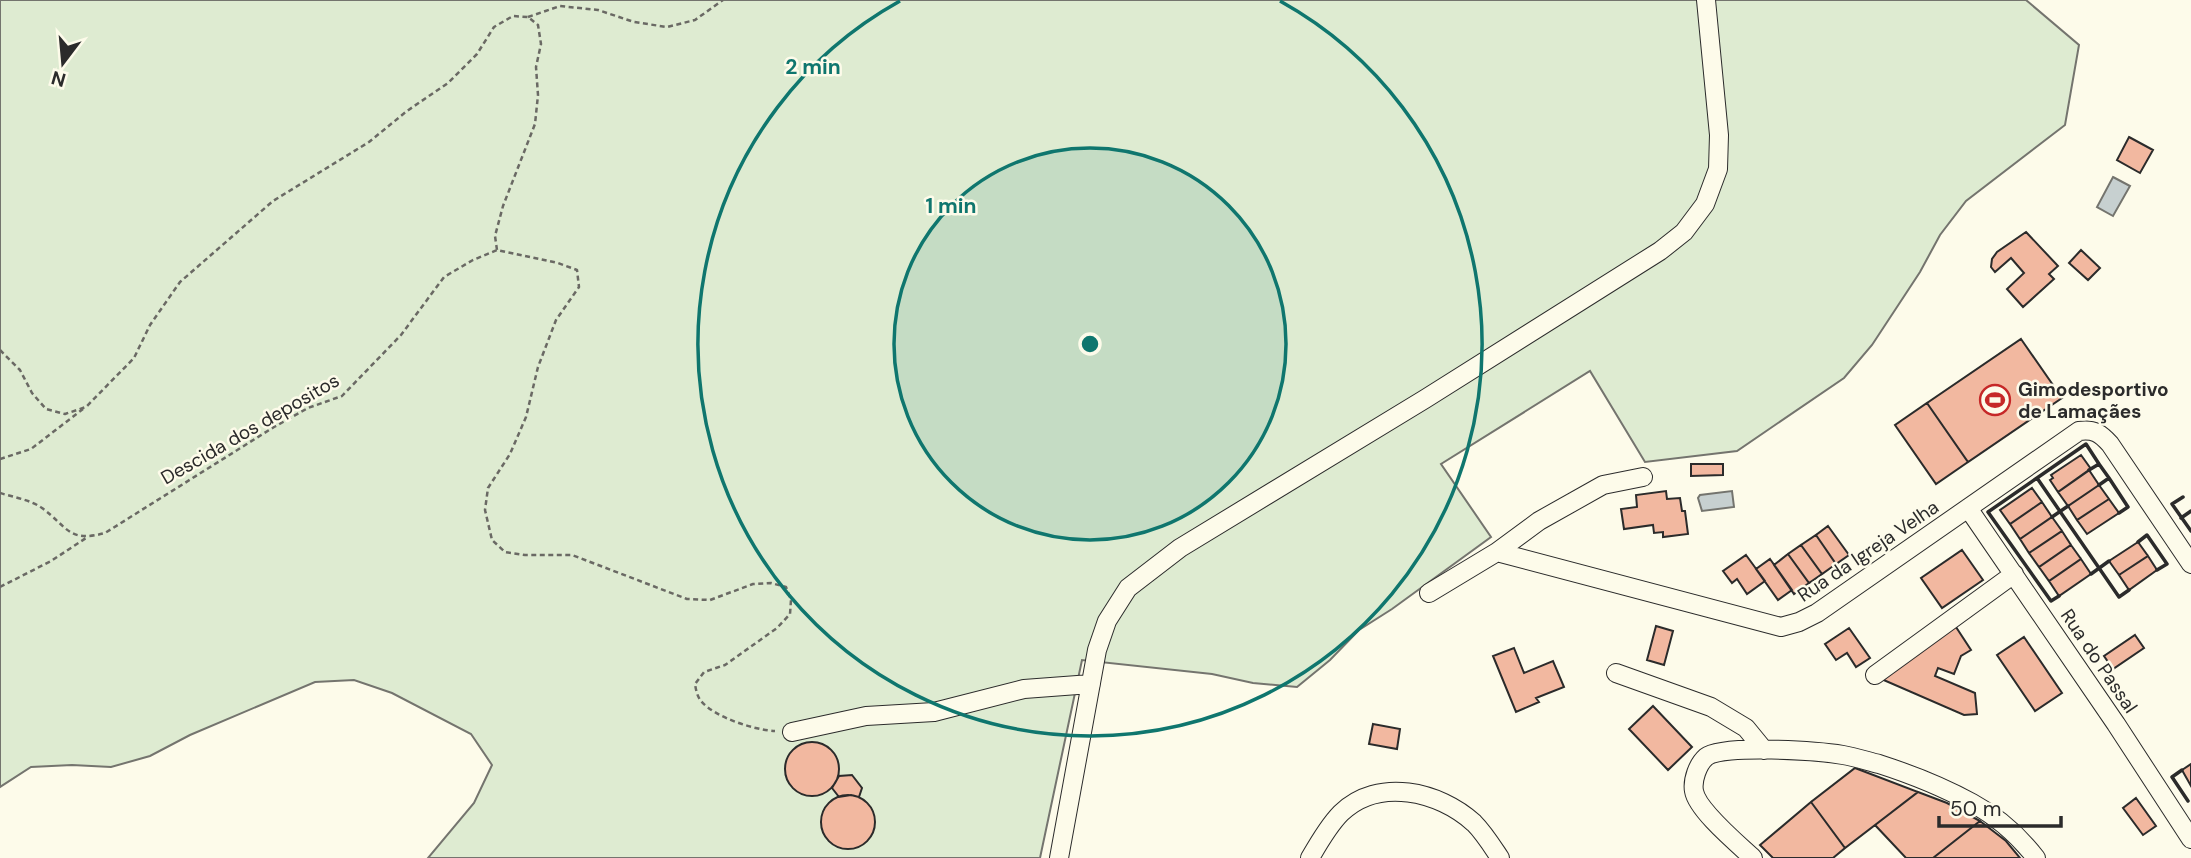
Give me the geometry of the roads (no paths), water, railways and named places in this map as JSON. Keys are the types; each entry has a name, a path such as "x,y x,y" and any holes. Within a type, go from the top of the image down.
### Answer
{"street":[{"path":"1059,858 1097,650 1107,621 1128,588 1180,548 1425,399 1660,251 1685,232 1705,204 1718,169 1719,135 1706,0"},
{"name":"Rua da Igreja Velha","path":"1497,552 1781,627 1817,613 2078,431 2090,429 2100,433 2109,444 2191,564"},
{"path":"1429,593 1497,552 1539,521 1603,485 1643,477"},
{"name":"Rua do Passal","path":"1968,509 2116,724 2191,839"},
{"path":"1875,675 2014,574"},
{"path":"1616,673 1711,707 1746,728 1764,750"},
{"path":"792,732 866,716 934,712 1024,689 1091,684"},
{"path":"1753,858 1703,807 1694,792 1695,774 1707,757 1725,750 1844,755 1879,764 1932,784 1973,804 2008,828 2036,858"},
{"path":"1310,858 1340,813 1359,800 1385,792 1412,791 1448,805 1474,823 1500,858"}],"place":[{"name":"Gimodesportivo de Lamaçães","path":"1995,400"}]}
